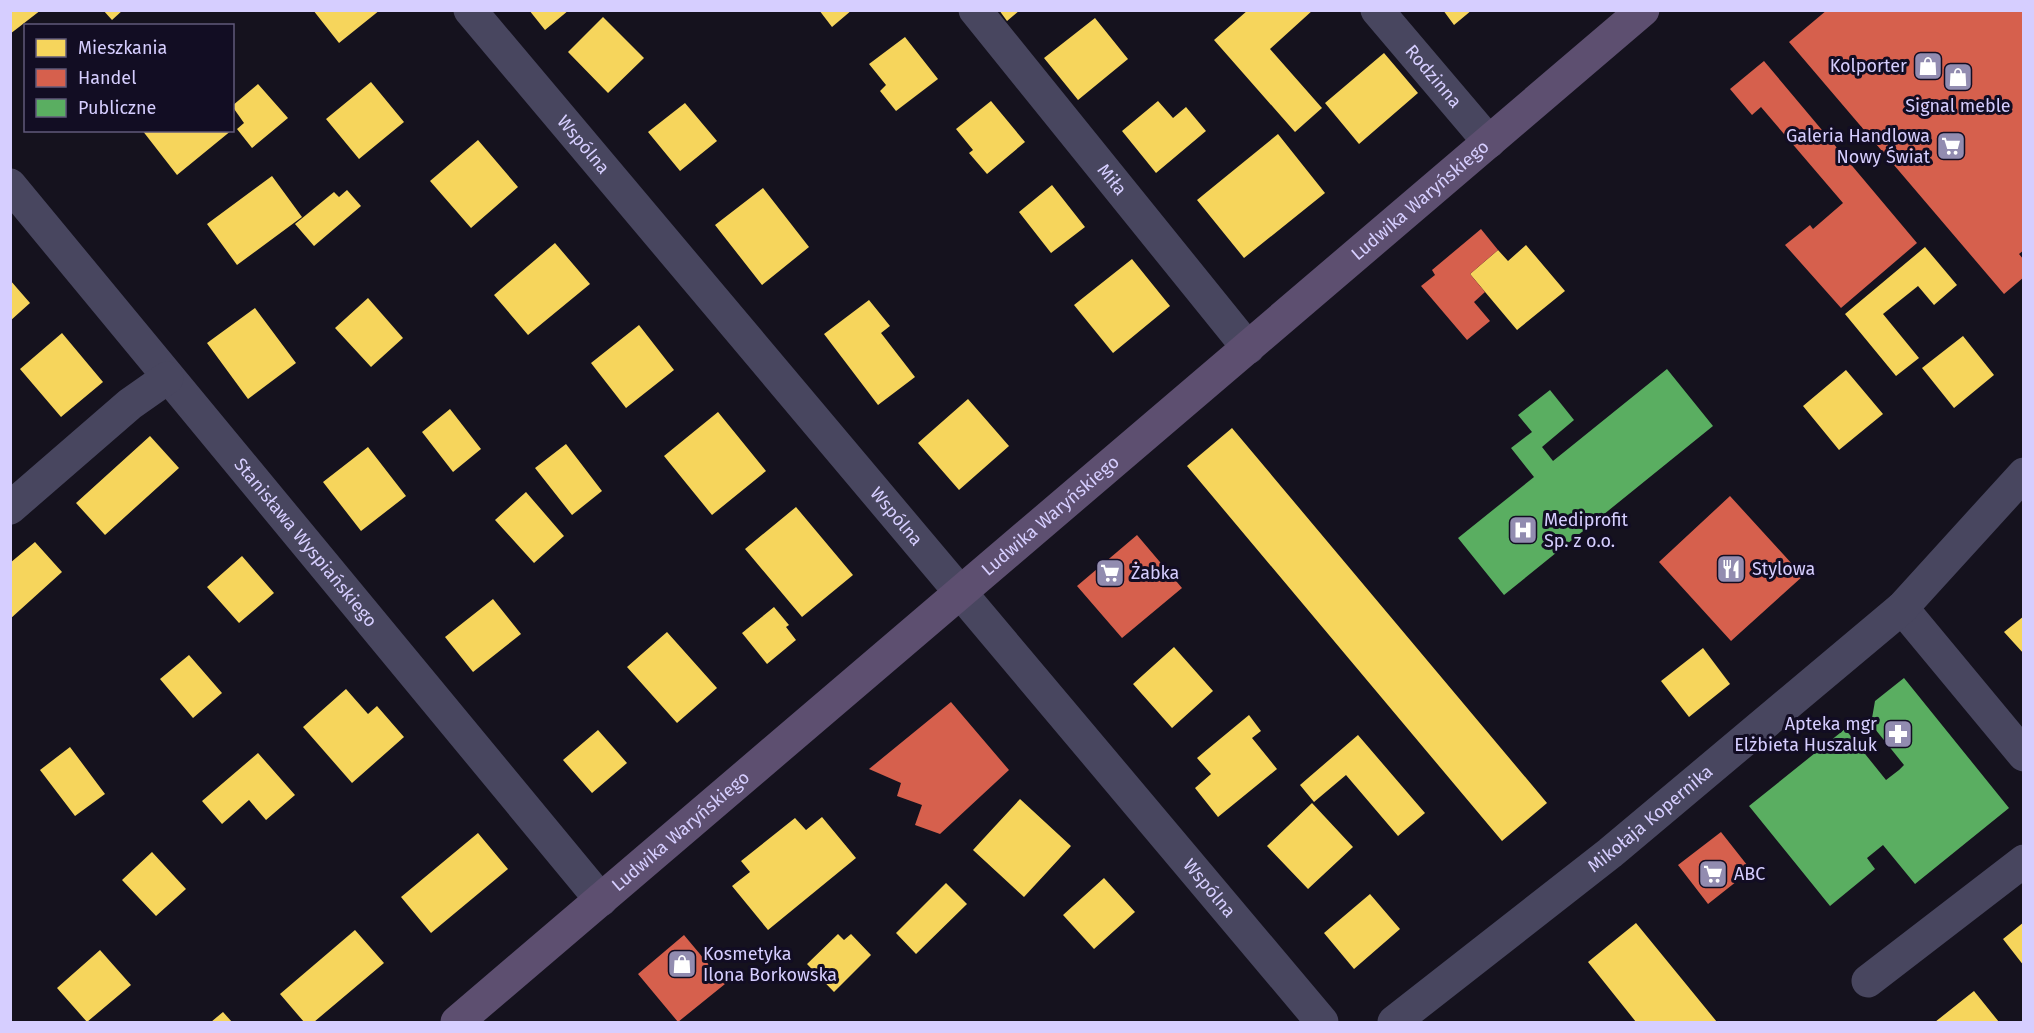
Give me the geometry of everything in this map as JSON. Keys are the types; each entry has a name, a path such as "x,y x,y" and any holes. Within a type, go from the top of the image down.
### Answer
{"main road":[{"name":"Ludwika Waryńskiego","path":"457,1023 1643,10"}],"street":[{"name":"Wspólna","path":"470,10 1322,1023"},
{"name":"Miła","path":"975,10 1248,348"},
{"name":"Rodzinna","path":"1377,10 1489,142"},
{"name":"Stanisława Wyspiańskiego","path":"10,185 167,378 601,900"},
{"path":"10,508 130,404 167,378"},
{"name":"Mikołaja Kopernika","path":"1394,1023 1610,853 1902,608 2024,474"},
{"path":"1902,608 2024,755"},
{"path":"1868,981 2024,861"}],"building: Mieszkania":[{"path":"10,10 41,10 10,34"},
{"path":"103,10 123,10 112,20"},
{"path":"313,10 380,10 339,43"},
{"path":"529,10 569,10 545,30"},
{"path":"819,10 852,10 832,27"},
{"path":"999,10 1020,10 1007,21"},
{"path":"1248,10 1313,10 1270,49 1322,108 1295,132 1214,40"},
{"path":"1443,10 1472,10 1454,25"},
{"path":"603,17 644,58 608,93 568,52"},
{"path":"1095,18 1128,59 1078,100 1044,58"},
{"path":"905,37 938,79 896,111 880,91 886,85 869,64"},
{"path":"1384,53 1418,93 1359,144 1325,103"},
{"path":"371,82 404,122 359,159 326,119"},
{"path":"258,84 288,118 252,148 237,129 244,123 234,109 234,104"},
{"path":"991,101 1025,142 987,174 969,153 973,150 956,129"},
{"path":"1158,101 1173,118 1186,107 1206,131 1156,173 1122,131"},
{"path":"685,103 717,141 680,171 648,132"},
{"path":"144,132 230,132 177,175"},
{"path":"1278,134 1325,193 1244,258 1197,200"},
{"path":"478,140 518,187 471,228 430,181"},
{"path":"272,176 302,217 237,265 207,224"},
{"path":"1052,185 1085,227 1051,253 1019,212"},
{"path":"763,188 809,247 762,285 715,225"},
{"path":"347,190 361,206 314,246 295,224 334,192 339,197"},
{"path":"555,243 590,284 528,335 494,295"},
{"path":"1526,245 1565,291 1517,330 1470,274 1498,250 1508,261"},
{"path":"1925,247 1957,285 1934,305 1918,286 1883,314 1919,358 1896,376 1845,314"},
{"path":"1132,259 1170,306 1113,353 1074,305"},
{"path":"10,280 30,303 10,321"},
{"path":"368,298 403,338 371,367 335,328"},
{"path":"869,300 890,326 881,333 915,377 878,405 824,334"},
{"path":"255,308 296,363 248,399 207,343"},
{"path":"639,325 674,370 626,408 591,363"},
{"path":"62,333 103,382 61,417 20,369"},
{"path":"1963,336 1994,375 1954,408 1922,368"},
{"path":"1846,370 1883,414 1839,450 1803,406"},
{"path":"968,399 1009,446 959,490 918,443"},
{"path":"450,409 481,449 453,472 422,432"},
{"path":"718,412 766,471 712,515 664,456"},
{"path":"1232,428 1547,803 1502,841 1187,466"},
{"path":"150,436 179,468 105,535 76,503"},
{"path":"566,444 602,491 572,515 535,468"},
{"path":"368,447 406,496 361,531 323,482"},
{"path":"526,492 564,536 534,563 495,520"},
{"path":"796,507 853,575 802,617 745,549"},
{"path":"35,542 62,572 10,619 10,563"},
{"path":"242,556 274,593 239,623 207,587"},
{"path":"493,599 521,634 473,672 445,637"},
{"path":"774,607 789,625 786,627 796,640 767,664 742,633"},
{"path":"2024,616 2024,654 2004,632"},
{"path":"667,632 717,688 677,723 627,667"},
{"path":"1174,647 1213,691 1172,728 1133,684"},
{"path":"1703,648 1730,684 1689,717 1661,681"},
{"path":"189,655 222,693 193,718 160,679"},
{"path":"346,689 368,714 377,706 404,737 352,783 303,727"},
{"path":"1249,715 1261,731 1252,738 1277,769 1218,817 1195,788 1211,774 1197,758"},
{"path":"598,730 627,763 592,793 563,760"},
{"path":"1358,735 1425,813 1398,836 1346,775 1314,802 1300,785"},
{"path":"70,747 105,794 75,816 40,770"},
{"path":"258,753 295,795 266,820 249,800 222,824 202,801"},
{"path":"1020,799 1071,846 1024,897 973,850"},
{"path":"1312,803 1353,847 1308,889 1267,846"},
{"path":"822,817 856,858 768,930 732,886 750,872 741,861 795,818 806,830"},
{"path":"478,833 508,869 431,933 401,897"},
{"path":"152,852 186,889 156,916 122,880"},
{"path":"1104,878 1135,912 1094,949 1063,915"},
{"path":"946,883 967,904 916,954 896,933"},
{"path":"1370,894 1400,929 1354,969 1324,933"},
{"path":"2024,922 2024,966 2003,939"},
{"path":"1636,923 1717,1022 1636,1022 1588,962"},
{"path":"355,930 384,963 314,1022 304,1022 280,994"},
{"path":"838,934 844,940 851,934 871,955 834,992 807,964"},
{"path":"100,950 131,985 87,1022 57,988"},
{"path":"1974,991 1999,1022 1935,1022"},
{"path":"223,1012 232,1022 211,1022"}],"building: Handel":[{"name":"Galeria Handlowa Nowy Świat","path":"1827,10 2024,10 2024,250 2019,254 2024,260 2024,277 2004,294 1789,42"},
{"path":"1764,61 1917,243 1841,308 1785,245 1810,225 1813,229 1843,203 1761,107 1752,115 1730,89"},
{"path":"1481,229 1498,250 1470,274 1485,292 1474,302 1490,321 1467,340 1421,286 1435,275 1432,270"},
{"name":"Stylowa","path":"1730,496 1803,576 1731,641 1659,562"},
{"path":"1137,535 1182,588 1122,638 1077,586"},
{"path":"951,702 1009,770 940,834 915,825 922,805 897,796 901,783 869,769"},
{"path":"1721,832 1751,870 1708,904 1678,865"},
{"path":"684,935 725,984 678,1022 638,974"}],"building: Publiczne":[{"path":"1667,369 1713,426 1504,595 1458,538 1534,477 1511,448 1532,432 1518,415 1550,390 1574,420 1542,447 1553,461"},
{"path":"1904,678 2009,808 1915,884 1883,845 1867,858 1875,869 1830,906 1749,806 1845,729 1886,780 1899,770 1904,765 1871,724 1875,701"}],"place":[{"name":"Kolporter","path":"1928,66"},
{"name":"Signal meble","path":"1958,77"},
{"name":"Galeria Handlowa Nowy Świat","path":"1951,146"},
{"name":"Mediprofit Sp. z o.o.","path":"1523,530"},
{"name":"Stylowa","path":"1731,569"},
{"name":"Żabka","path":"1110,573"},
{"name":"Apteka mgr Elżbieta Huszaluk","path":"1898,734"},
{"name":"ABC","path":"1713,874"},
{"name":"Kosmetyka Ilona Borkowska","path":"682,964"}]}
